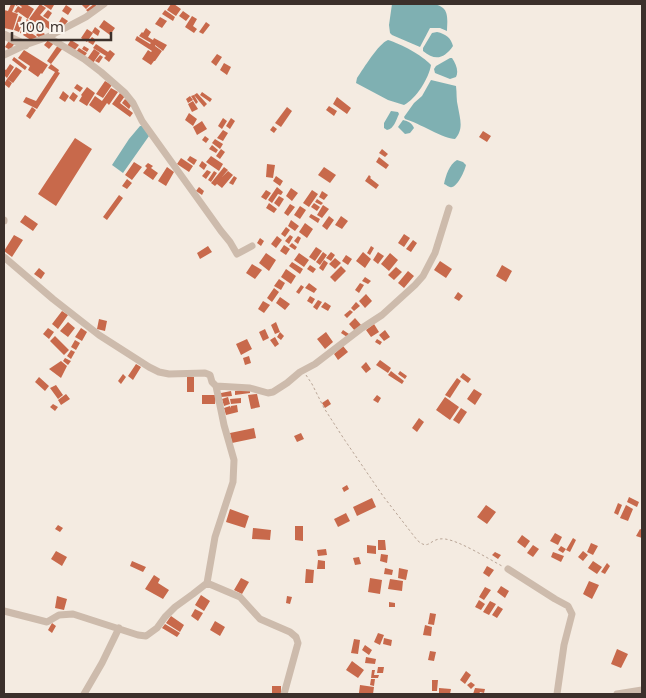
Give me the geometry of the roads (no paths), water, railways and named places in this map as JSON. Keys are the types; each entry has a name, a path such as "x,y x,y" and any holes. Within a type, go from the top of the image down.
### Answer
{"street":[{"path":"4,55 48,36 104,4"},
{"path":"4,35 25,45"},
{"path":"48,36 101,72 129,98 142,121 237,254 252,246"},
{"path":"216,386 250,388 268,393 273,392 382,315 416,285 423,276 435,253 449,208"},
{"path":"4,257 99,335 149,367 169,374 205,373 210,375 212,382 216,386 224,426 234,460 233,482 215,536 207,582 175,607 158,628 146,636 73,614 59,615 47,622 4,611"},
{"path":"508,569 564,603 571,610 572,614 560,668 557,694"},
{"path":"207,582 240,597 260,619 290,632 296,637 298,643 284,694"},
{"path":"84,694 119,628"},
{"path":"617,694 642,690"}],"water":[{"path":"426,3 439,6 446,13 447,31 440,28 430,28 420,47 392,35 389,25 392,4"},
{"path":"437,32 448,37 453,46 443,56 435,57 423,51 423,48 432,33"},
{"path":"388,40 411,50 431,65 428,76 421,88 404,105 388,100 356,83 357,78 371,57"},
{"path":"452,58 457,68 456,77 450,79 435,73 434,69 436,66"},
{"path":"431,80 456,86 461,124 460,131 455,139 438,134 404,117 414,103 422,96"},
{"path":"391,111 398,112 399,114 393,126 387,130 384,128 384,123"},
{"path":"403,120 410,122 413,126 414,128 410,133 405,134 398,127"},
{"path":"140,126 143,126 149,136 123,173 112,165"},
{"path":"457,160 466,165 459,181 450,187 444,184 450,167"}]}
